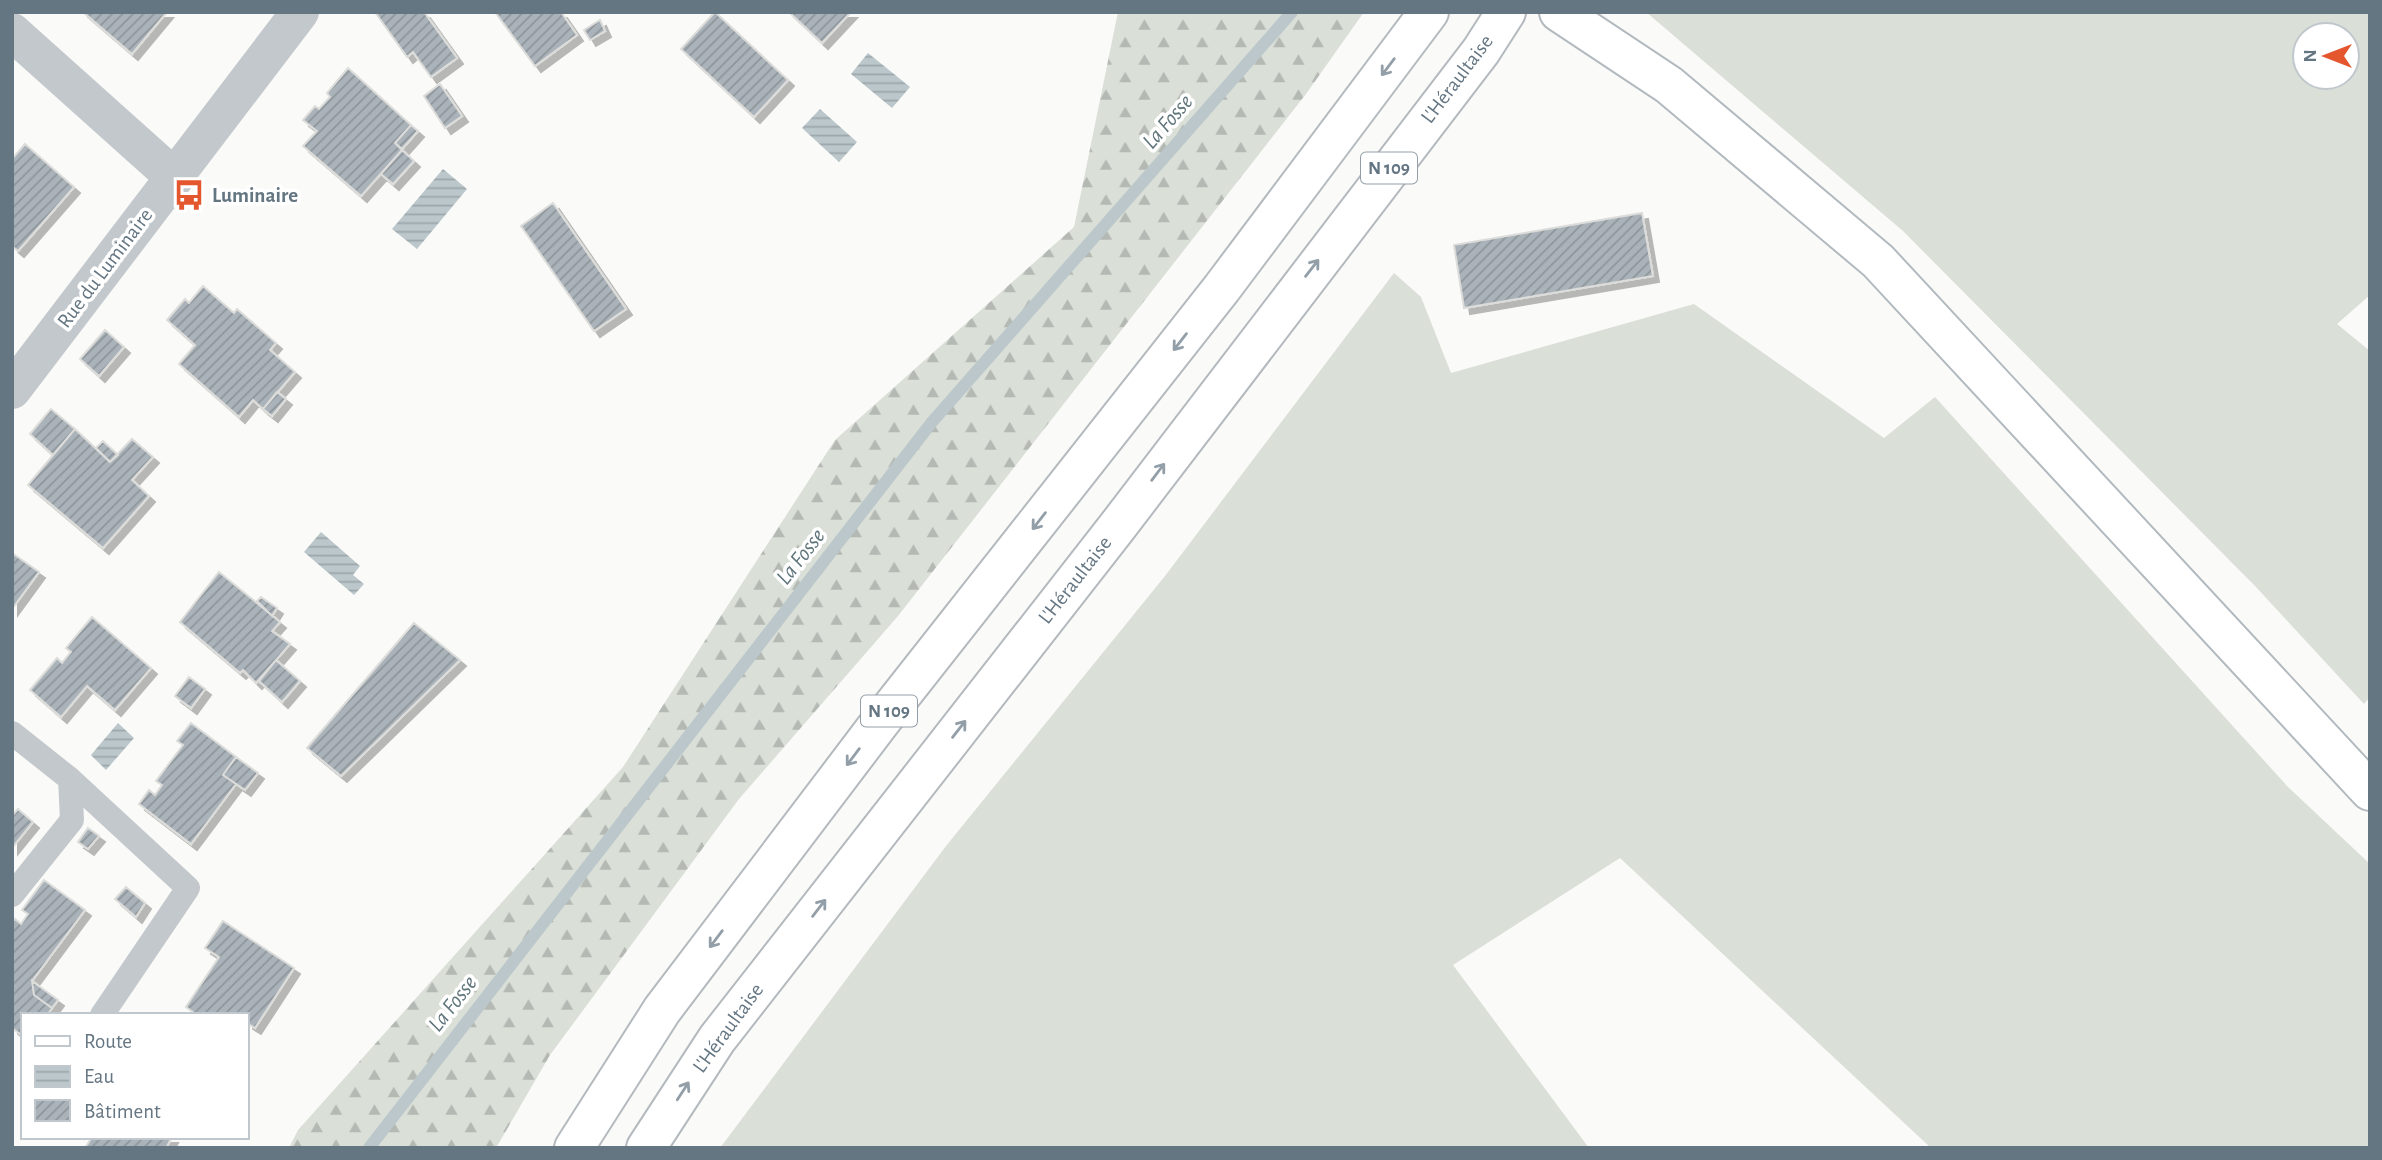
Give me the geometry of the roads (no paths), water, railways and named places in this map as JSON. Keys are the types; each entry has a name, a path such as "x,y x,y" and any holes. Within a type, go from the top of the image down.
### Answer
{"main road":[{"name":"N 109","path":"574,1148 662,1010 881,721 1222,288 1429,12"},
{"name":"L'Héraultaise","path":"646,1148 717,1039 1108,538 1480,51 1506,12"},
{"path":"1559,12 1669,85 1878,261 2370,791"}],"street":[{"name":"Rue du Luminaire","path":"12,390 300,12"},
{"path":"12,32 174,178"}],"lane":[{"path":"12,733 70,779 188,888 103,1013"},
{"path":"12,895 72,820 70,779"}],"water":[{"path":"868,53 910,87 892,108 851,74"},
{"path":"820,109 857,142 839,162 802,128"},
{"path":"443,169 467,189 417,249 392,229"},
{"path":"321,532 360,566 353,575 364,584 354,595 304,552"},
{"path":"118,723 134,738 106,770 91,755"}],"waterway":[{"name":"La Fosse","path":"369,1148 932,422 1292,12"}],"place":[{"name":"Luminaire","path":"189,195"}]}
